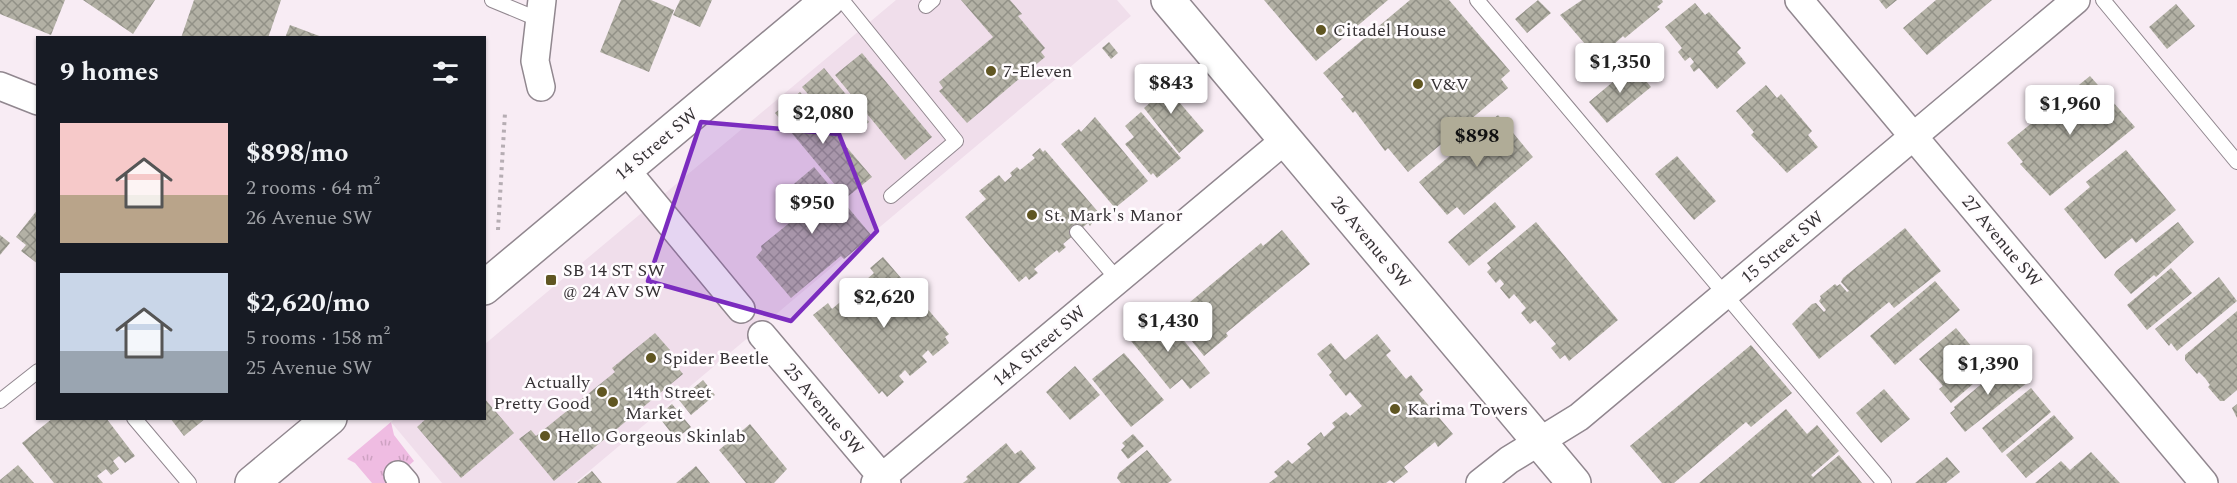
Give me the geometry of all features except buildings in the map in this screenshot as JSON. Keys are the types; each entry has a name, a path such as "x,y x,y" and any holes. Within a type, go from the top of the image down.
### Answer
{"street":[{"name":"14 Street SW","path":"486,286 828,0"},
{"name":"26 Avenue SW","path":"1168,0 1574,483"},
{"name":"27 Avenue SW","path":"1799,0 2204,483"},
{"name":"15 Street SW","path":"1479,483 1538,441 1579,417 2076,0"},
{"path":"541,10 535,61 541,87"},
{"path":"0,87 36,100"},
{"name":"14A Street SW","path":"881,481 1285,140"},
{"path":"626,170 741,309"},
{"name":"25 Avenue SW","path":"762,335 881,481"},
{"path":"252,483 328,420"}],"lane":[{"path":"492,0 541,10"},
{"path":"842,0 956,141 891,196"},
{"path":"1477,0 1884,483"},
{"path":"2103,0 2237,162"},
{"path":"1077,232 1118,280"},
{"path":"0,401 36,373"},
{"path":"136,420 189,483"}],"path":[{"path":"498,230 506,113"}],"highlighted area":[{"path":"701,122 839,134 877,231 791,321 648,281"}],"shaded area":[{"path":"896,0 1117,0 1131,16 575,483 442,483 391,422 393,420 486,420 486,343"}],"green space":[{"path":"391,422 394,435 414,461 389,483 372,483 355,463 347,459"}],"place":[{"name":"Citadel House","path":"1321,30"},
{"name":"7-Eleven","path":"991,71"},
{"name":"V&V","path":"1418,84"},
{"name":"St. Mark's Manor","path":"1032,215"},
{"name":"SB 14 ST SW @ 24 AV SW","path":"551,280"},
{"name":"Spider Beetle","path":"651,358"},
{"name":"Actually Pretty Good","path":"602,392"},
{"name":"14th Street Market","path":"613,402"},
{"name":"Karima Towers","path":"1395,409"},
{"name":"Hello Gorgeous Skinlab","path":"545,436"}]}
